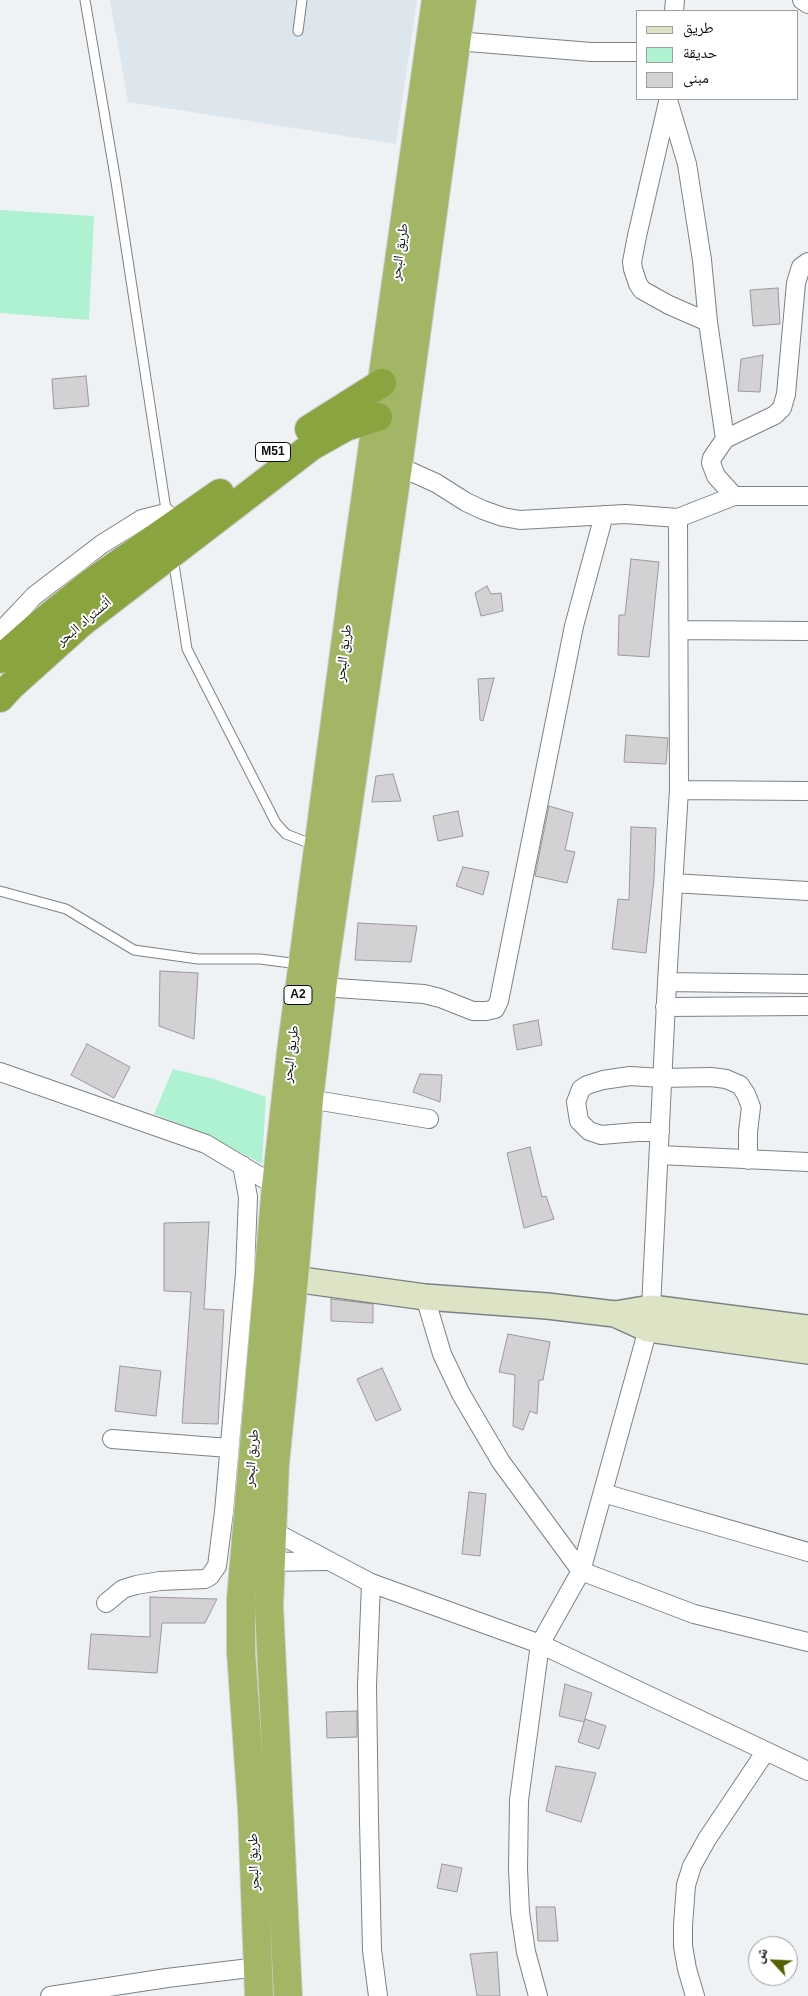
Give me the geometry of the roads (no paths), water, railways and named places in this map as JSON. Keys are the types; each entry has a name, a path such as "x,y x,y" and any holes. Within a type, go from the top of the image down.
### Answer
{"highway":[{"name":"طريق البحر","path":"288,1996 268,1606 275,1463 294,1279 309,1099 322,987 398,466 391,419 382,383 391,308 436,0"},
{"name":"طريق البحر","path":"259,1996 252,1810 241,1652 241,1599 259,1244 276,1186 302,964 353,586 391,419 419,312 462,0"},
{"path":"391,308 419,312"},
{"name":"M51","path":"170,535 271,454 382,383"},
{"path":"170,535 312,446 346,427 391,419"},
{"name":"أتستراد البحر","path":"0,659 92,582 170,535"},
{"name":"أتستراد البحر","path":"6,692 80,624 170,535"}],"main road":[{"path":"294,1279 425,1297 548,1306 650,1318 808,1328"},
{"path":"650,1318 808,1351"}],"street":[{"path":"802,0 808,4"},
{"path":"456,41 591,52 636,52"},
{"path":"668,100 687,164 702,260 708,322 725,439"},
{"path":"668,100 637,236 632,262 633,270 642,290 669,305 708,322"},
{"path":"734,496 716,476 711,463 717,448 725,439 775,415 782,408 786,394 796,283 801,267 808,262"},
{"path":"398,466 436,483 466,502 504,517 520,520 644,514 678,518 734,496 808,496"},
{"path":"322,987 424,994 440,998 473,1012 495,1009 499,1001 574,626 604,515"},
{"path":"538,1996 526,1952 520,1912 518,1869 519,1800 540,1644 582,1571 650,1318 665,1007 679,790 678,518"},
{"path":"0,632 34,596 102,544 142,519 170,535"},
{"path":"679,630 808,630"},
{"path":"679,790 808,791"},
{"path":"673,883 808,891"},
{"path":"667,982 808,984"},
{"path":"665,1007 808,1006"},
{"path":"0,1072 206,1144 276,1186"},
{"path":"660,1132 637,1132 601,1136 590,1131 579,1121 576,1102 581,1089 587,1085 604,1080 630,1076 662,1078 711,1077 726,1079 740,1085 746,1094 750,1107 748,1160"},
{"path":"309,1099 429,1119"},
{"path":"659,1155 808,1162"},
{"path":"106,1603 123,1589 130,1587 160,1581 205,1579 214,1573 217,1566 229,1448 259,1244 242,1165"},
{"path":"425,1297 442,1354 461,1394 501,1462 582,1571 694,1614 808,1642"},
{"path":"112,1439 229,1448"},
{"path":"603,1493 808,1552"},
{"path":"271,1530 371,1583 540,1644 808,1771"},
{"path":"270,1562 327,1561"},
{"path":"371,1583 367,1686 368,1822 372,1950 378,1996"},
{"path":"696,1996 687,1969 683,1946 682,1925 686,1884 692,1866 707,1839 766,1751"},
{"path":"50,1996 167,1978 258,1967"}],"lane":[{"path":"85,0 116,182 187,650 276,823 286,834 318,847"},
{"path":"298,31 302,0"},
{"path":"0,891 66,909 134,950 198,959 260,959 302,964"}]}
